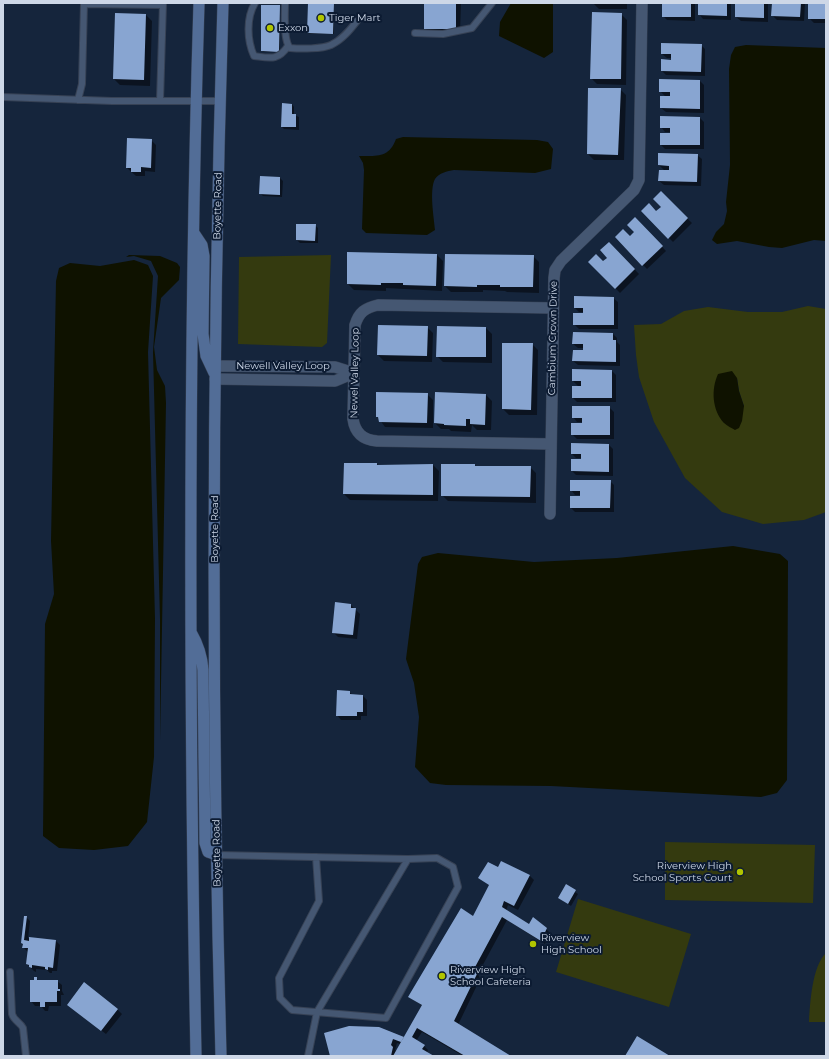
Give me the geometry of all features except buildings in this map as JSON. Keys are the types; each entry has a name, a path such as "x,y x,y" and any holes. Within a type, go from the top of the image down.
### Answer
{"main road":[{"name":"Boyette Road","path":"221,1056 217,855 215,374 223,3"},
{"path":"196,1056 190,630 196,101 201,6"},
{"path":"194,233 204,251 203,334 206,356 215,374"},
{"path":"190,630 197,642 202,658 203,670 205,843 208,852 217,855"}],"street":[{"name":"Cambium Crown Drive","path":"550,514 554,278 557,265 634,190 639,180 642,3"},
{"name":"Newel Valley Loop","path":"551,444 369,440 357,432 354,426 354,373 355,325 362,310 369,307 378,305 553,308"},
{"name":"Newell Valley Loop","path":"215,374 335,367 354,373"}],"lane":[{"path":"78,100 82,84 84,3 106,3 163,4 160,101"},
{"path":"255,3 250,12 248,26 254,56 271,59 279,56 288,46 285,26 285,3"},
{"path":"415,33 443,34 472,28 492,3"},
{"path":"288,46 290,48 305,49 331,45 348,33 357,21"},
{"path":"3,97 78,100 220,101"},
{"path":"217,855 316,857 408,859 437,858 453,867 458,887 386,1018 292,1010 280,998 279,978 319,902 316,857"},
{"path":"308,1056 317,1012 408,859"},
{"path":"10,972 12,1014 13,1018 21,1024 23,1028 26,1056"}],"green space":[{"path":"331,255 327,343 322,347 238,344 239,257"},
{"path":"808,306 826,309 826,512 804,520 763,524 722,512 685,478 654,422 639,377 634,325 661,324 684,311 708,307 748,312 782,312","holes":["737,378 739,391 744,406 724,423 717,411"]},
{"name":"Riverview High School Sports Court","path":"665,842 815,845 813,903 665,900"},
{"path":"578,899 691,934 669,1007 556,972"},
{"path":"826,953 826,1022 809,1022 811,996 815,976 821,959"}],"shaded area":[{"path":"511,3 553,3 553,52 544,58 499,36 500,22"},
{"path":"746,45 826,48 826,241 814,240 782,248 737,241 717,244 712,240 716,232 724,224 727,211 726,202 730,165 729,69 731,55 735,47"},
{"path":"403,137 537,140 548,142 553,149 551,169 535,173 454,170 446,172 437,177 433,184 432,204 435,230 427,235 366,233 362,229 364,170 363,163 359,156 382,155 390,150 396,139"},
{"path":"129,255 160,256 177,263 180,267 179,280 161,298 154,347 157,370 165,386 166,403 160,740 160,619 153,352 158,276 151,261 134,256 126,257"},
{"path":"134,260 148,265 153,276 148,352 155,619 154,757 147,822 128,846 94,850 59,848 43,836 45,624 54,594 51,541 56,281 59,268 70,263 100,266"},
{"path":"732,371 737,378 739,391 744,406 742,421 739,428 735,430 725,424 720,418 714,399 714,386 718,374"},
{"path":"733,546 780,554 788,561 787,780 777,793 761,797 551,786 446,785 430,783 415,767 419,717 414,683 406,659 418,564 422,557 438,553 534,562 617,558"}],"place":[{"name":"Tiger Mart","path":"321,18"},
{"name":"Exxon","path":"270,28"},
{"name":"Riverview High School Sports Court","path":"740,872"},
{"name":"Riverview High School","path":"533,944"},
{"name":"Riverview High School Cafeteria","path":"442,976"}]}
